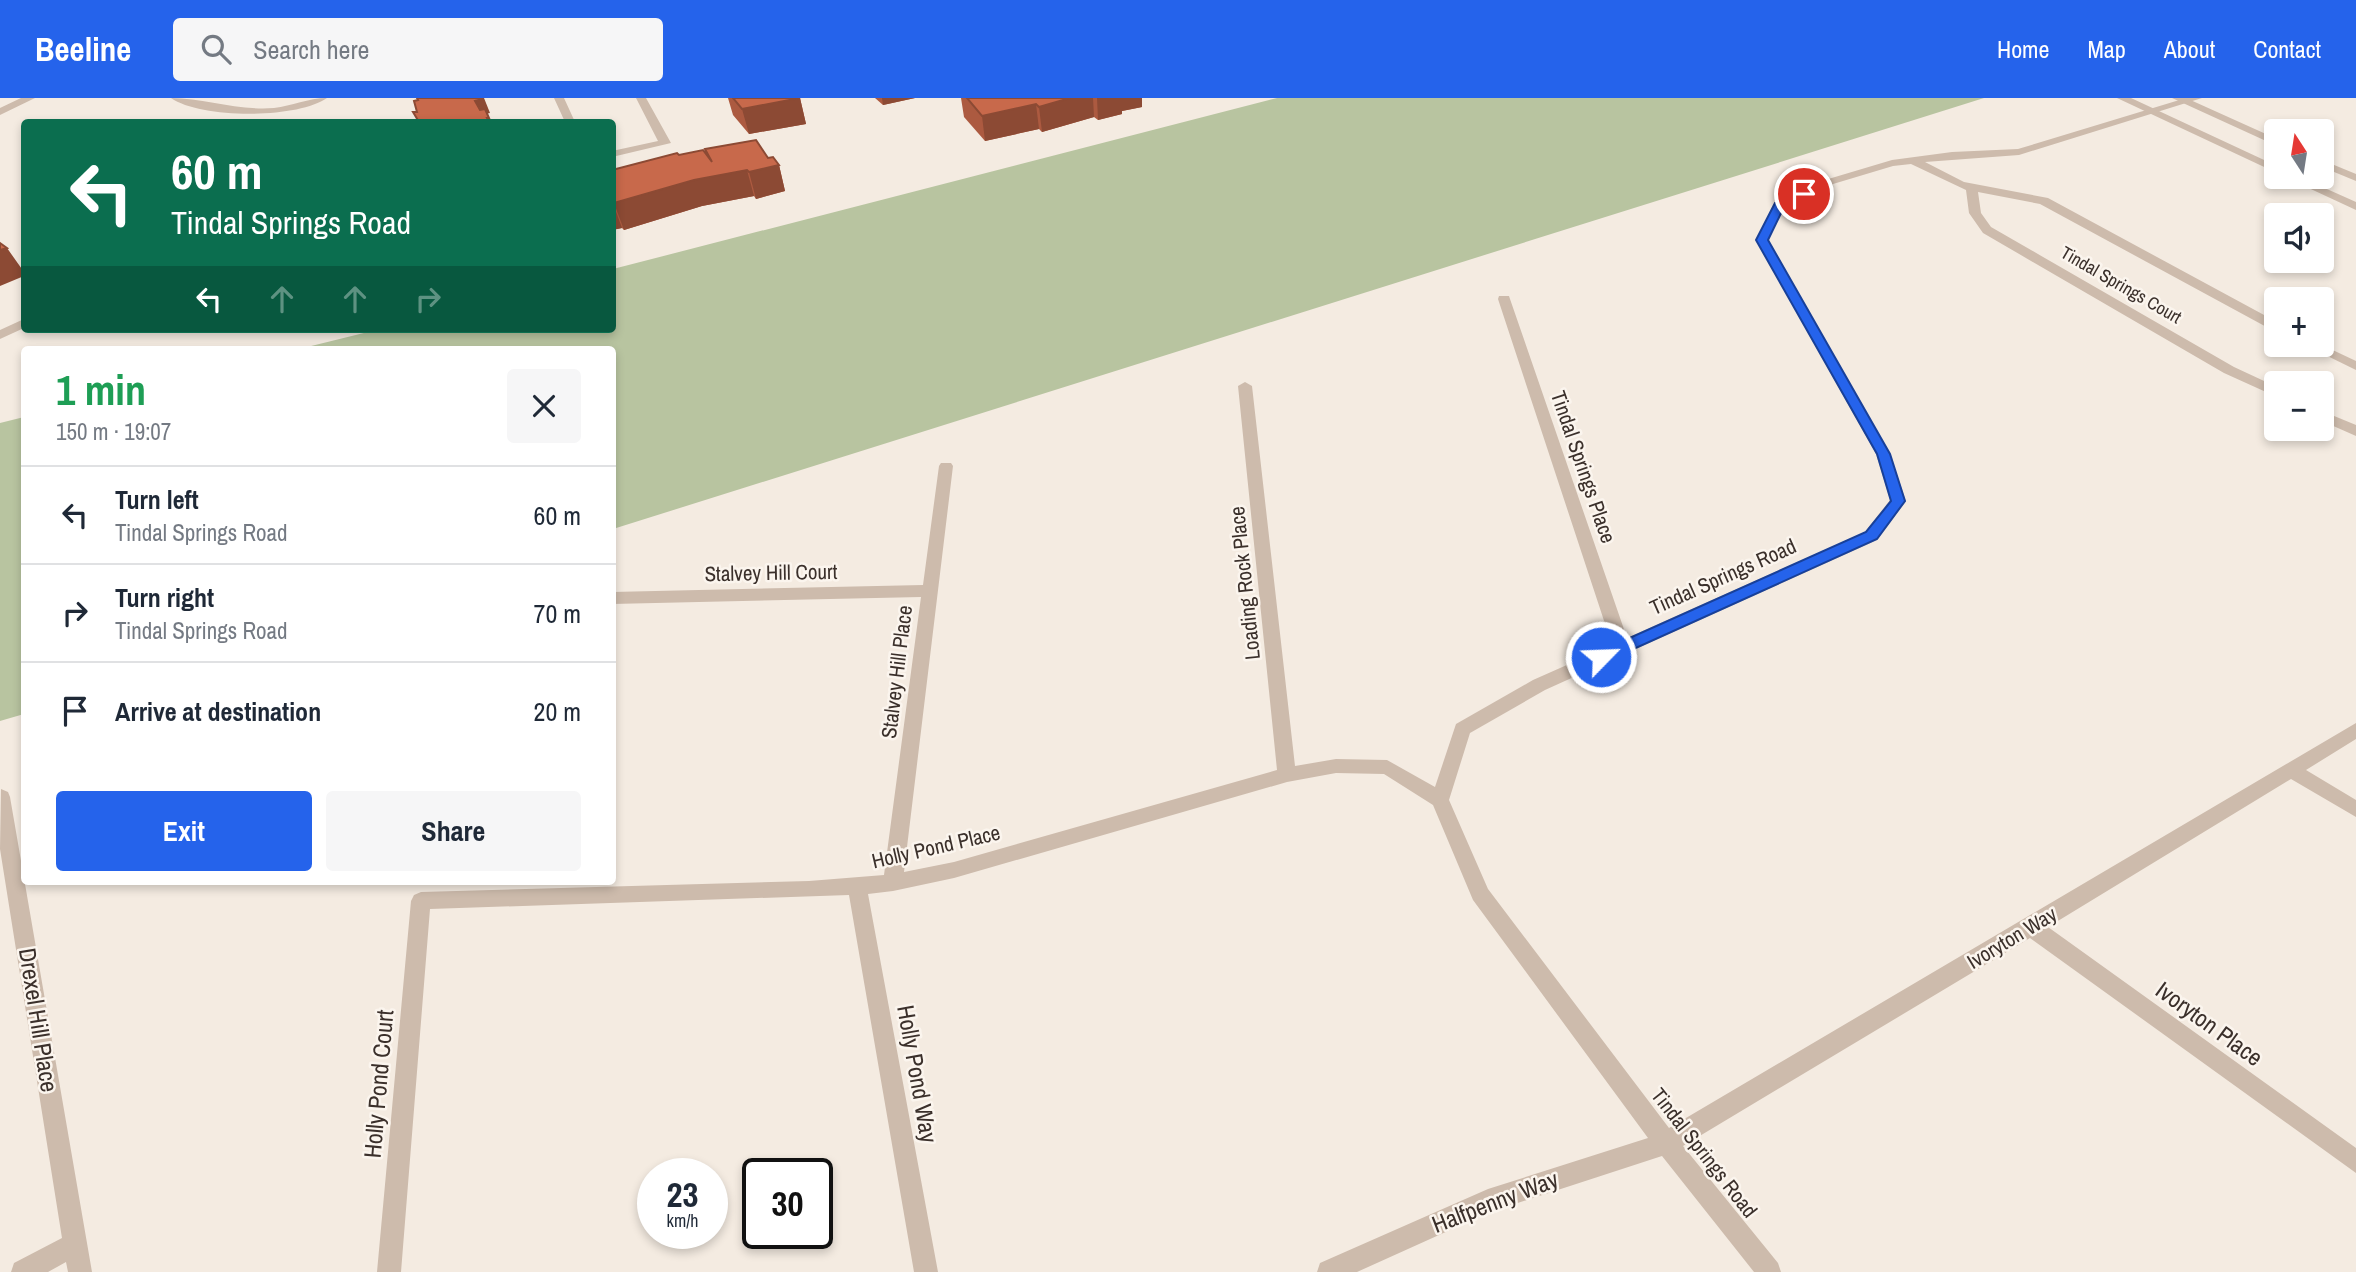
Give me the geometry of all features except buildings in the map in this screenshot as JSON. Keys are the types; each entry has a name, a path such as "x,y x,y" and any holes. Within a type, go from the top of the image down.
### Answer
{"street":[{"path":"0,112 30,98"},
{"path":"176,98 225,110 275,111 321,98"},
{"path":"559,98 569,119"},
{"path":"616,153 665,143 641,98"},
{"path":"2122,98 2264,164"},
{"path":"2186,99 2264,137"},
{"name":"Tindal Springs Road","path":"1769,1272 1666,1143 1480,894 1440,800 1462,729 1539,684 1871,536 1898,501 1884,454 1762,240 1779,205 1829,182 1892,163 1952,155 2019,152 2154,113 2186,99"},
{"name":"Tindal Springs Court","path":"1912,160 1972,188 2044,201 2264,320"},
{"path":"2334,168 2356,178"},
{"name":"Tindal Springs Court","path":"1972,188 1975,213 1987,230 2229,370 2264,387"},
{"path":"2318,189 2356,206"},
{"name":"Tindal Springs Place","path":"1504,299 1622,648"},
{"path":"0,335 21,324"},
{"path":"2334,356 2356,366"},
{"name":"Loading Rock Place","path":"1245,386 1287,775"},
{"path":"2334,421 2356,431"},
{"name":"Stalvey Hill Place","path":"893,883 946,466"},
{"name":"Stalvey Hill Court","path":"616,597 929,591"},
{"name":"Ivoryton Way","path":"1666,1143 2031,927 2356,730"},
{"name":"Holly Pond Place","path":"421,901 809,890 893,883 954,870 1287,775 1336,766 1387,767 1440,800"},
{"path":"2291,770 2356,809"},
{"name":"Drexel Hill Place","path":"1,797 80,1272"},
{"name":"Holly Pond Way","path":"857,886 926,1272"},
{"name":"Holly Pond Court","path":"389,1272 421,901"},
{"name":"Ivoryton Place","path":"2031,927 2356,1163"},
{"name":"Halfpenny Way","path":"1329,1272 1488,1200 1666,1143"},
{"path":"23,1272 75,1244"}],"green space":[{"path":"1277,98 1984,98 616,528 616,346 311,346 364,333 616,333 616,268"},
{"path":"21,418 21,715 0,721 0,423"}],"route":[{"path":"1601,657 1871,536 1898,501 1884,454 1762,240 1779,205 1804,194"}]}
